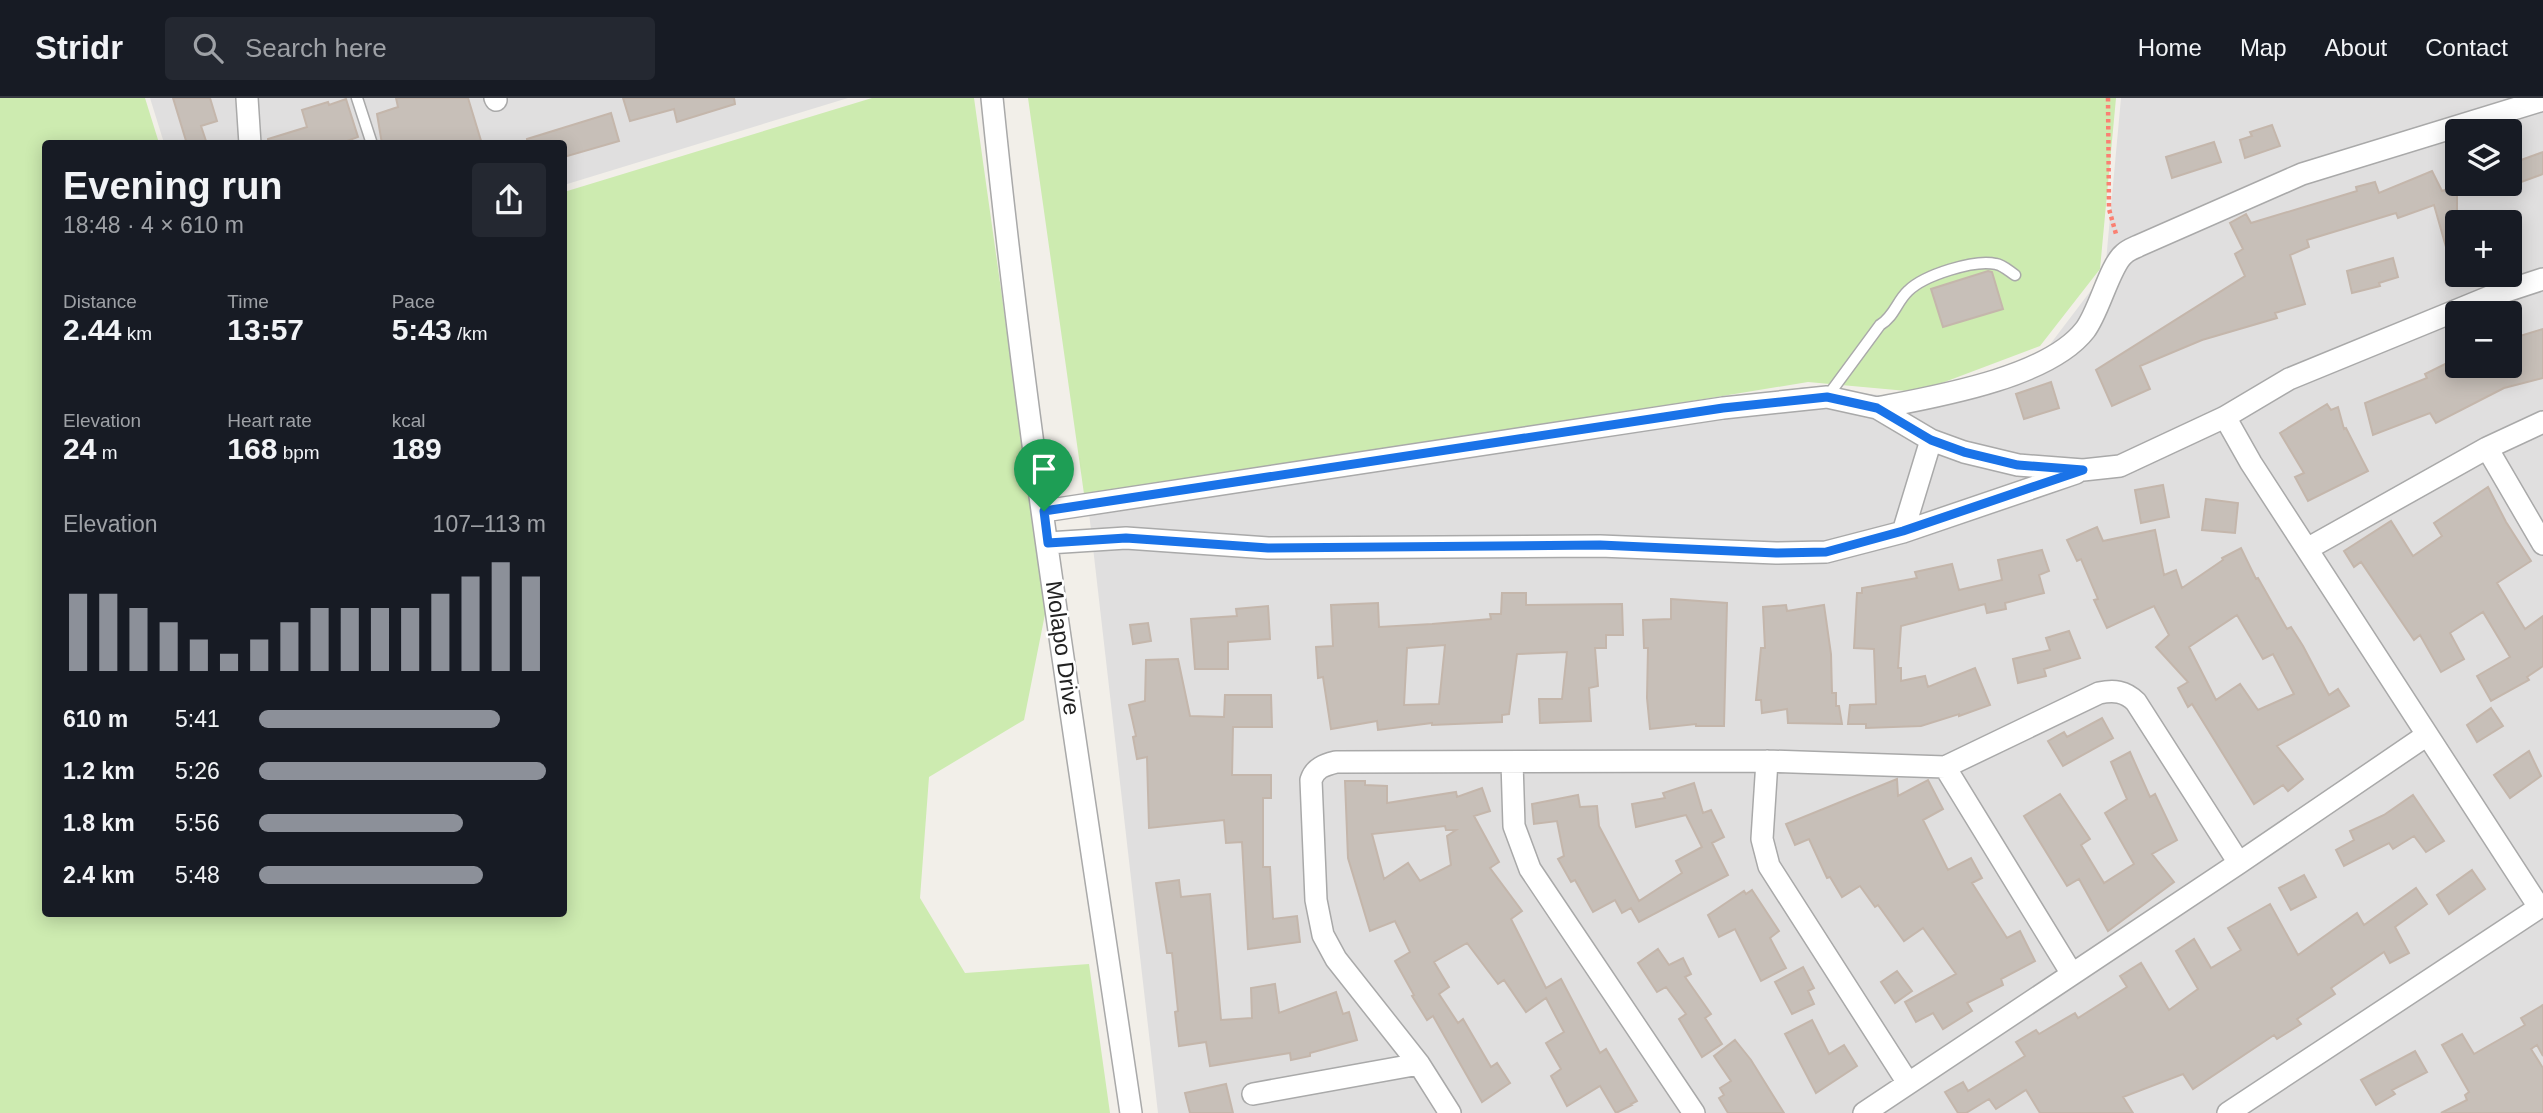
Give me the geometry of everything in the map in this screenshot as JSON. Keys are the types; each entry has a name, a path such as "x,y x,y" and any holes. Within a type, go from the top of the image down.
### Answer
{"street":[{"path":"248,98 250,140"},
{"name":"Molapo Drive","path":"992,98 1003,210 1048,543 1131,1113"},
{"path":"1877,408 1971,390 2036,364 2068,347 2086,329 2122,255 2302,174 2543,100"},
{"path":"1044,511 1723,408 1827,397 1877,408 1931,440 1964,452 2018,465 2083,470 2120,467 2225,417 2289,379 2494,295 2543,279"},
{"path":"2225,417 2251,463 2541,906 2228,1113"},
{"path":"2307,549 2487,448 2543,422"},
{"path":"1903,531 1931,440"},
{"path":"2487,448 2543,544"},
{"path":"1048,543 1126,538 1268,548 1600,545 1776,553 1826,552 1903,531 2083,470"},
{"path":"1450,1113 1419,1064 1336,959 1324,935 1316,900 1311,780 1318,768 1336,762 1767,761 1945,767 2099,693 2109,691 2125,693 2136,702 2239,863"},
{"path":"1864,1113 2427,735"},
{"path":"1767,761 1762,839 1769,866 1909,1083"},
{"path":"1512,762 1514,826 1530,869 1694,1113"},
{"path":"1945,767 2072,974"},
{"path":"1253,1094 1419,1064"}],"lane":[{"path":"357,98 371,140"},
{"path":"1827,397 1908,290 1938,274 1972,264 1998,264 2015,275"}],"path":[{"path":"2108,98 2109,209 2122,255"}],"shaded area":[{"path":"150,98 848,98 567,184 567,140 163,140"},
{"path":"2121,98 2543,98 2543,1113 1158,1113 1088,504 1805,387 1916,399 2045,351 2105,272"}],"green space":[{"path":"0,98 145,98 158,140 42,140 42,917 567,917 567,191 872,98 974,98 1046,609 1024,720 929,777 920,898 965,973 1089,964 1110,1113 0,1113"},
{"path":"1028,98 2116,98 2100,269 2040,346 1918,392 1808,382 1085,501"}],"building":[{"path":"173,98 210,98 217,121 201,126 206,140 186,140"},
{"path":"396,98 468,98 481,140 381,140 377,114 398,107"},
{"path":"623,98 734,98 735,104 677,122 674,109 630,121"},
{"path":"346,99 358,137 350,140 268,140 307,127 302,110 328,102 329,105"},
{"path":"611,113 619,141 567,156 567,140 527,139"},
{"path":"2272,125 2280,146 2245,158 2240,140 2252,136 2250,132"},
{"path":"2214,142 2221,162 2172,178 2166,157"},
{"path":"2543,152 2543,174 2522,182 2522,160"},
{"path":"2432,171 2442,191 2445,190 2445,196 2457,196 2457,210 2445,210 2445,244 2434,205 2398,218 2396,213 2307,240 2309,247 2290,255 2305,304 2275,313 2277,318 2202,340 2140,366 2150,389 2112,406 2096,370 2245,276 2235,254 2243,249 2230,223 2246,214 2251,223 2357,191 2356,187 2375,182 2379,193"},
{"path":"2393,258 2398,277 2379,283 2380,286 2352,293 2347,271"},
{"path":"1992,272 2003,309 1943,327 1931,289"},
{"path":"2543,329 2543,378 2504,388 2436,423 2430,413 2373,435 2365,403 2427,378 2425,374 2445,364 2445,378 2522,378 2522,335"},
{"path":"2051,382 2059,408 2024,419 2016,394"},
{"path":"2327,404 2331,410 2338,407 2344,429 2346,428 2368,471 2308,501 2295,477 2304,473 2280,433"},
{"path":"2163,485 2169,517 2141,523 2135,490"},
{"path":"2488,487 2531,561 2497,583 2525,629 2543,616 2543,666 2527,677 2529,680 2491,701 2477,676 2510,657 2483,612 2450,633 2464,659 2441,672 2420,635 2414,640 2361,562 2354,567 2344,551 2391,521 2413,556 2442,536 2434,523"},
{"path":"2206,499 2238,503 2235,533 2202,530"},
{"path":"2097,527 2103,541 2155,530 2164,575 2176,570 2182,588 2223,560 2222,558 2241,548 2256,579 2258,578 2287,629 2291,627 2303,646 2329,695 2338,689 2349,706 2277,746 2303,779 2288,791 2283,785 2254,804 2192,704 2188,707 2178,688 2188,682 2156,647 2169,635 2154,606 2107,628 2094,600 2098,599 2081,559 2077,561 2067,540","holes":["2237,615 2263,659 2273,654 2294,694 2258,710 2240,684 2216,700 2189,647"]},
{"path":"2042,550 2049,571 2039,575 2044,593 2005,603 2006,609 1987,613 1985,604 1901,626 1898,668 1901,668 1901,681 1925,676 1928,687 1975,668 1990,705 1921,726 1866,728 1866,724 1848,724 1850,705 1876,704 1874,649 1854,648 1857,593 1862,593 1862,588 1917,578 1915,572 1952,564 1959,590 2002,580 1998,560"},
{"path":"1502,593 1526,593 1526,605 1622,604 1623,635 1606,635 1606,648 1595,648 1598,686 1589,688 1591,721 1540,723 1539,699 1562,699 1567,652 1517,654 1509,714 1502,715 1502,722 1432,723 1378,730 1377,721 1331,729 1323,677 1318,678 1316,647 1333,646 1331,605 1378,603 1379,627 1491,619 1490,614 1501,614","holes":["1445,645 1439,704 1404,705 1407,648"]},
{"path":"1671,599 1727,603 1724,726 1696,724 1650,729 1647,698 1648,648 1644,648 1643,620 1671,619"},
{"path":"1786,605 1787,611 1824,605 1831,654 1832,693 1836,693 1836,706 1839,706 1842,724 1788,723 1787,709 1762,713 1761,700 1756,700 1761,648 1765,648 1763,607"},
{"path":"1268,606 1270,639 1228,642 1228,669 1195,669 1191,619 1237,616 1236,609"},
{"path":"1148,623 1151,641 1133,644 1130,625"},
{"path":"2069,631 2080,658 2044,669 2046,676 2018,683 2013,659 2050,650 2046,638"},
{"path":"1178,659 1190,716 1224,717 1225,695 1271,695 1272,727 1233,727 1232,775 1271,775 1271,798 1263,798 1263,867 1270,867 1273,919 1297,916 1300,942 1248,949 1242,842 1226,843 1224,820 1149,828 1147,757 1137,759 1133,737 1136,736 1129,705 1145,701 1146,660"},
{"path":"2491,708 2503,726 2477,742 2467,725"},
{"path":"2102,718 2113,738 2063,766 2048,741 2064,732 2067,737"},
{"path":"2529,751 2541,776 2510,798 2494,775"},
{"path":"2130,752 2150,797 2155,794 2177,840 2152,854 2174,882 2108,931 2079,879 2067,886 2024,816 2060,794 2090,839 2081,845 2104,883 2134,864 2105,813 2127,799 2111,762"},
{"path":"1897,779 1898,796 1928,780 1943,809 1923,820 1948,870 1971,858 1982,878 1972,883 2007,938 2020,931 2035,961 2001,979 2003,985 1967,1003 1972,1011 1943,1029 1933,1013 1916,1022 1905,1002 1956,974 1923,928 1904,941 1878,905 1875,907 1860,886 1842,897 1830,877 1827,878 1809,839 1795,845 1786,824"},
{"path":"1345,781 1365,781 1365,785 1387,786 1387,803 1456,792 1457,797 1482,788 1490,811 1474,816 1499,862 1490,868 1522,911 1511,919 1546,988 1561,979 1600,1053 1606,1049 1637,1101 1616,1113 1600,1086 1567,1106 1551,1076 1561,1069 1546,1043 1564,1032 1546,998 1526,1012 1504,980 1498,984 1467,943 1434,962 1449,987 1439,994 1458,1023 1463,1019 1491,1067 1497,1063 1510,1083 1482,1102 1433,1016 1427,1020 1412,996 1414,995 1395,961 1410,952 1395,921 1370,931 1348,858","holes":["1445,826 1446,830 1456,830 1447,836 1451,865 1420,881 1408,863 1384,879 1372,834"]},
{"path":"1694,783 1703,813 1711,810 1724,837 1712,843 1728,875 1639,922 1631,908 1622,913 1615,900 1593,912 1575,880 1571,882 1558,859 1564,856 1557,821 1534,824 1532,804 1578,795 1580,807 1597,806 1599,826 1639,901 1682,873 1676,861 1702,847 1686,815 1636,827 1632,804 1665,798 1663,793"},
{"path":"2413,795 2444,841 2426,852 2414,836 2393,849 2389,843 2344,866 2336,850 2354,840 2350,831 2384,815"},
{"path":"2472,870 2485,889 2449,914 2437,895"},
{"path":"2304,875 2316,897 2291,910 2279,888"},
{"path":"1179,880 1181,897 1210,894 1221,1020 1252,1018 1251,988 1275,984 1279,1013 1336,992 1343,1014 1349,1012 1357,1040 1291,1060 1290,1053 1210,1066 1206,1042 1179,1046 1172,953 1167,953 1156,883"},
{"path":"2416,888 2427,904 2395,927 2409,953 2390,963 2384,952 2331,988 2335,994 2297,1019 2301,1024 2277,1039 2274,1035 2193,1089 2183,1074 2123,1097 2133,1113 2040,1113 2026,1090 1996,1109 1989,1099 1966,1113 1958,1113 1945,1092 1963,1082 1968,1091 2025,1056 2016,1042 2036,1030 2039,1034 2075,1013 2078,1018 2127,987 2120,976 2141,963 2169,1010 2198,989 2176,951 2194,939 2211,968 2241,950 2228,928 2270,904 2298,955 2357,913 2364,925"},
{"path":"1752,890 1779,931 1770,938 1786,968 1761,981 1735,929 1719,937 1708,915 1744,891 1746,894"},
{"path":"1658,949 1669,965 1683,958 1691,974 1685,977 1711,1014 1705,1018 1722,1044 1702,1057 1679,1019 1686,1014 1666,987 1657,992 1638,963"},
{"path":"1803,967 1814,988 1808,991 1814,1004 1792,1014 1775,982"},
{"path":"1897,971 1912,991 1895,1003 1881,982"},
{"path":"2543,1005 2543,1056 2537,1045 2531,1049 2543,1068 2543,1113 2441,1113 2467,1100 2465,1095 2469,1092 2442,1045 2462,1034 2474,1054 2525,1025 2521,1018"},
{"path":"1812,1020 1829,1054 1844,1045 1857,1066 1816,1093 1785,1034"},
{"path":"1735,1040 1751,1060 1784,1113 1728,1113 1719,1098 1724,1095 1720,1088 1731,1081 1714,1056"},
{"path":"2415,1051 2427,1072 2392,1090 2395,1094 2376,1105 2361,1080"},
{"path":"1226,1084 1233,1113 1190,1113 1185,1093"}],"route":[{"path":"1827,397 1877,408 1931,440 1964,452 2018,465 2083,470 1903,531 1826,552 1776,553 1600,545 1268,548 1126,538 1048,543 1044,511 1723,408 1827,397"}]}
